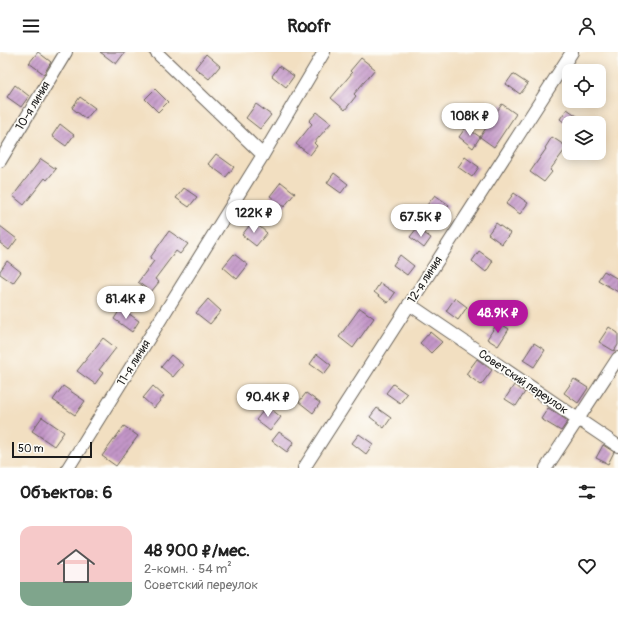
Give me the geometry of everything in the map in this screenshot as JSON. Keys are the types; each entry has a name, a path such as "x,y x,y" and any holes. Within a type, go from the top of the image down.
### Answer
{"street":[{"name":"10-я линия","path":"0,161 66,52"},
{"path":"156,52 263,155"},
{"name":"11-я линия","path":"68,468 263,155 324,52"},
{"name":"12-я линия","path":"304,468 572,52"},
{"name":"Советский переулок","path":"409,304 618,446"},
{"path":"546,468 618,358"}],"building":[{"path":"38,52 51,62 44,74 29,63"},
{"path":"100,52 125,52 116,64"},
{"path":"206,54 220,66 209,79 195,68"},
{"path":"361,58 375,69 354,94 356,96 345,110 331,98 352,73 350,71"},
{"path":"279,66 294,76 286,87 272,76"},
{"path":"513,74 528,84 520,94 506,84"},
{"path":"15,85 29,96 21,107 7,97"},
{"path":"155,89 168,102 158,112 145,99"},
{"path":"80,97 95,108 86,119 72,108"},
{"path":"256,104 271,115 260,129 246,118"},
{"path":"502,104 516,114 494,147 480,137"},
{"path":"567,109 577,116 562,116"},
{"path":"317,112 331,123 314,143 317,146 310,155 296,144 312,124 309,121"},
{"path":"60,124 74,135 66,146 52,136"},
{"path":"466,127 480,137 473,148 459,137"},
{"path":"552,137 562,144 562,154 550,170 552,172 544,182 530,172 546,149 545,148"},
{"path":"216,154 234,167 226,177 208,164"},
{"path":"465,157 479,167 472,177 458,167"},
{"path":"41,159 56,169 47,180 45,178 24,205 13,196"},
{"path":"334,173 348,184 341,193 327,183"},
{"path":"281,182 295,193 284,207 270,196"},
{"path":"184,188 197,197 189,207 176,198"},
{"path":"514,193 528,203 520,214 506,204"},
{"path":"435,195 449,205 441,215 427,205"},
{"path":"253,221 267,233 256,246 242,235"},
{"path":"496,223 510,233 502,244 488,234"},
{"path":"0,226 17,239 9,250 0,243"},
{"path":"417,228 431,238 424,248 410,237"},
{"path":"169,231 188,244 180,254 176,251 155,279 159,282 151,292 138,282 154,261 150,258"},
{"path":"479,251 493,261 486,272 472,261"},
{"path":"234,254 248,265 237,279 223,267"},
{"path":"400,255 414,266 407,275 393,265"},
{"path":"7,261 21,272 13,283 0,274 0,271"},
{"path":"604,271 618,279 618,292 598,280"},
{"path":"380,283 395,293 388,303 374,292"},
{"path":"455,298 467,307 458,320 446,311"},
{"path":"208,299 221,311 210,324 196,313"},
{"path":"121,308 139,321 132,332 114,319"},
{"path":"360,308 374,318 353,348 339,337"},
{"path":"498,322 509,329 498,346 487,339"},
{"path":"609,327 618,333 618,345 614,351 599,342"},
{"path":"430,332 442,342 431,353 420,343"},
{"path":"103,338 116,348 99,370 103,373 95,384 77,371"},
{"path":"534,343 545,350 534,367 523,360"},
{"path":"317,354 331,365 324,374 310,364"},
{"path":"171,355 183,365 173,377 161,367"},
{"path":"477,359 492,370 481,385 466,374"},
{"path":"574,379 588,388 578,403 564,393"},
{"path":"393,384 407,394 400,403 386,393"},
{"path":"514,385 525,392 516,406 505,399"},
{"path":"63,386 85,401 75,415 53,400"},
{"path":"153,386 164,396 154,408 143,398"},
{"path":"306,393 320,403 313,413 299,402"},
{"path":"267,406 281,417 270,431 256,420"},
{"path":"377,408 391,418 384,428 370,417"},
{"path":"548,408 568,421 561,431 541,419"},
{"path":"42,417 64,432 54,446 32,431"},
{"path":"124,426 138,436 116,466 102,456"},
{"path":"279,432 294,442 287,452 272,441"},
{"path":"359,434 373,444 366,454 352,443"},
{"path":"603,445 614,452 608,464 596,458"}]}
